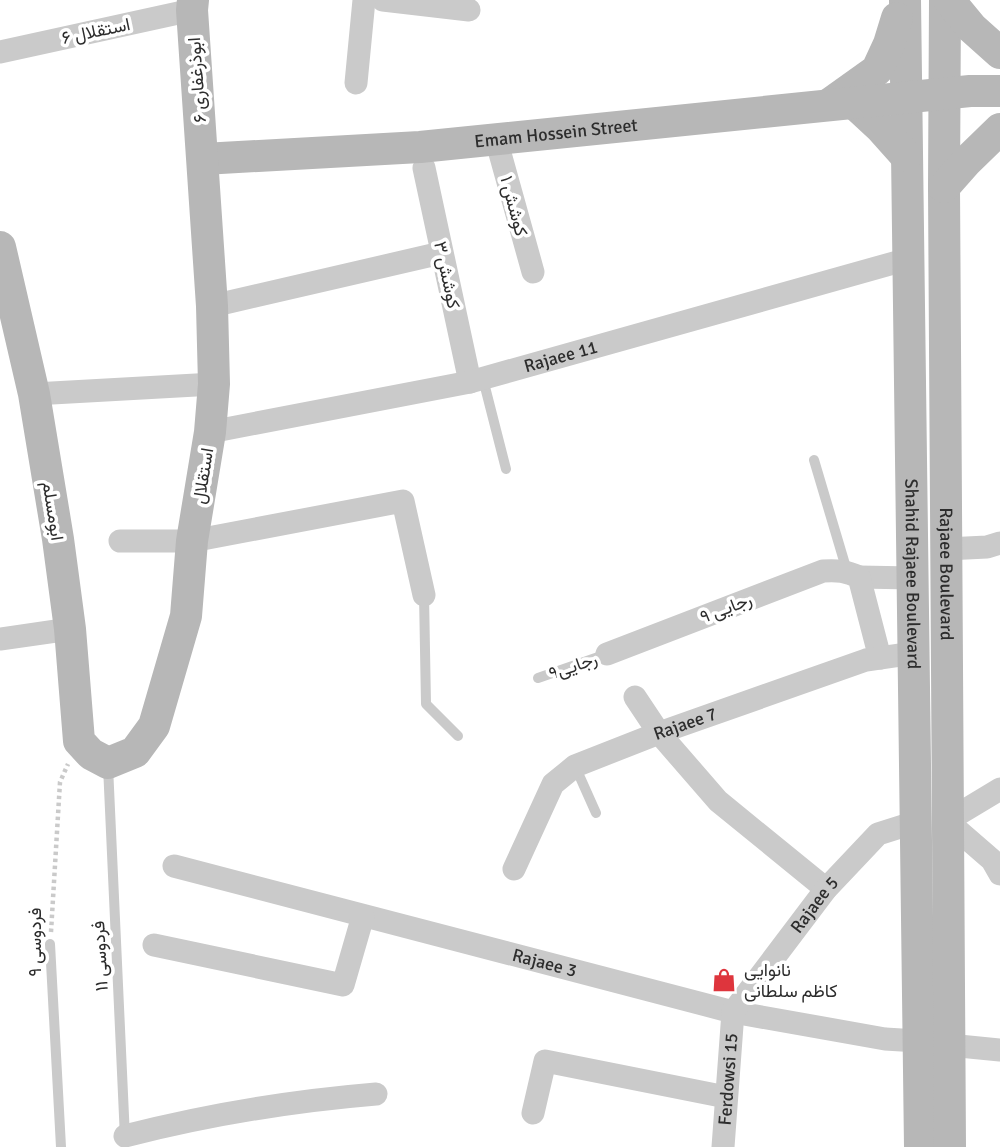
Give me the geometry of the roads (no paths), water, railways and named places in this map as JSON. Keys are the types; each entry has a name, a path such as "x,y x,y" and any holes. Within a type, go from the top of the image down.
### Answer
{"main road":[{"name":"Shahid Rajaee Boulevard","path":"904,0 916,858 933,1043 920,1147"},
{"path":"904,0 877,69 841,104 881,128 906,156"},
{"path":"947,0 972,28 1000,53"},
{"name":"Rajaee Boulevard","path":"947,0 943,94 947,857 933,1043 950,1147"},
{"name":"ابوذرغفاری ۶","path":"193,5 203,159"},
{"name":"Emam Hossein Street","path":"203,159 420,147 943,94 1000,91"},
{"path":"944,187 1000,128"},
{"name":"استقلال","path":"108,763 135,752 154,726 186,616 192,541 210,432 214,384 203,159"},
{"name":"ابومسلم","path":"0,247 6,304 34,394 58,539 70,629 79,741 91,754 108,763"},
{"path":"916,858 947,857"}],"street":[{"path":"355,83 364,0"},
{"path":"383,0 469,10"},
{"name":"استقلال ۶","path":"0,52 193,5"},
{"name":"کوشش ۱","path":"496,139 533,272"},
{"name":"کوشش ۳","path":"424,167 442,253 477,381"},
{"path":"212,306 442,253"},
{"name":"Rajaee 11","path":"210,432 477,381 908,258"},
{"path":"34,394 214,384"},
{"path":"120,541 192,541 403,501 424,595"},
{"path":"946,549 987,547 1000,543"},
{"name":"رجایی ۹","path":"607,654 823,571 837,570 853,574"},
{"path":"880,658 853,574 913,579"},
{"path":"0,639 70,629"},
{"name":"Rajaee 7","path":"514,869 553,784 575,766 659,733 866,660 914,653"},
{"path":"635,697 659,733 718,801 826,889"},
{"path":"1000,789 947,821 992,860 1000,874"},
{"name":"Rajaee 5","path":"733,1012 826,889 878,834 916,822"},
{"name":"Rajaee 3","path":"174,866 733,1012 886,1039 1000,1050"},
{"path":"154,945 343,985 363,916"},
{"name":"Ferdowsi 15","path":"723,1147 733,1012"},
{"path":"533,1113 545,1061 726,1097"},
{"path":"126,1142 186,1121 339,1097 376,1094"}],"lane":[{"path":"477,381 506,469"},
{"path":"814,460 853,574"},
{"path":"424,595 426,704 458,736"},
{"name":"رجایی۹","path":"538,678 607,654"},
{"name":"فردوسی ۱۱","path":"108,763 126,1142"},
{"path":"575,766 596,813"},
{"name":"فردوسی ۹","path":"50,944 61,1147"}],"place":[{"name":"نانوایی کاظم سلطانی","path":"724,980"}]}
